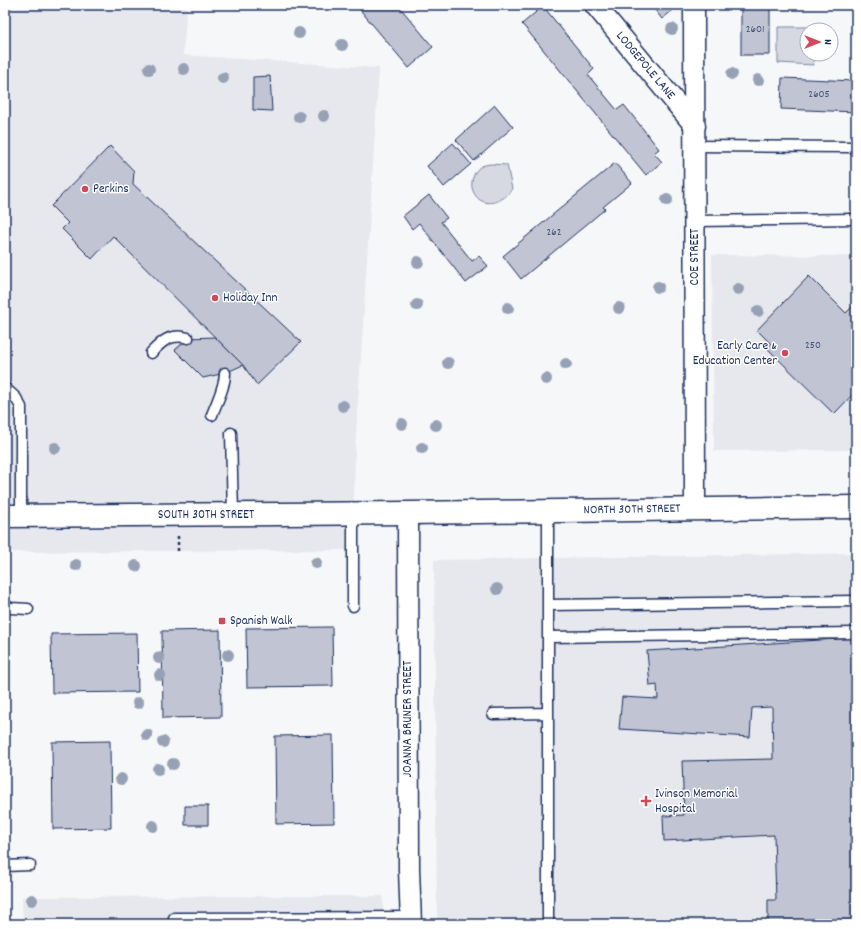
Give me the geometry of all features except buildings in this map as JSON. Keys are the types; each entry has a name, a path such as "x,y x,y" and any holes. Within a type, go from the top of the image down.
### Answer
{"main road":[{"name":"NORTH 30TH STREET","path":"408,513 856,507"},
{"name":"SOUTH 30TH STREET","path":"13,516 408,513"}],"street":[{"name":"LODGEPOLE LANE","path":"595,5 695,126"},
{"name":"COE STREET","path":"694,5 695,509"},
{"name":"JOANNA BRUNER STREET","path":"408,513 408,861 411,920"}],"lane":[{"path":"695,146 856,147"},
{"path":"695,221 856,219"},
{"path":"150,353 160,342 169,336 181,336 188,338"},
{"path":"212,415 225,378 225,373"},
{"path":"5,388 16,398 21,407 13,516"},
{"path":"231,433 233,514"},
{"path":"548,511 548,924"},
{"path":"353,514 353,606"},
{"path":"548,605 856,601"},
{"path":"5,606 28,610"},
{"path":"548,637 856,633"},
{"path":"493,714 548,713"},
{"path":"5,866 30,865"},
{"path":"174,924 174,918 411,920"}],"shaded area":[{"path":"5,5 187,5 183,55 379,68 355,452 353,550 5,552"},
{"path":"778,27 799,27 799,62 813,62 813,65 778,63"},
{"path":"492,164 507,165 512,189 504,198 488,203 478,198 474,193 472,183 474,175 480,167"},
{"name":"Early Care & Education Center","path":"712,255 856,256 856,450 714,451"},
{"name":"Ivinson Memorial Hospital","path":"856,553 856,924 437,924 434,560"},
{"path":"383,896 385,924 23,924 22,897"}],"place":[{"name":"Perkins","path":"85,189"},
{"name":"Holiday Inn","path":"215,298"},
{"name":"Early Care & Education Center","path":"785,353"},
{"name":"Spanish Walk","path":"222,621"},
{"name":"Ivinson Memorial Hospital","path":"646,801"}]}
